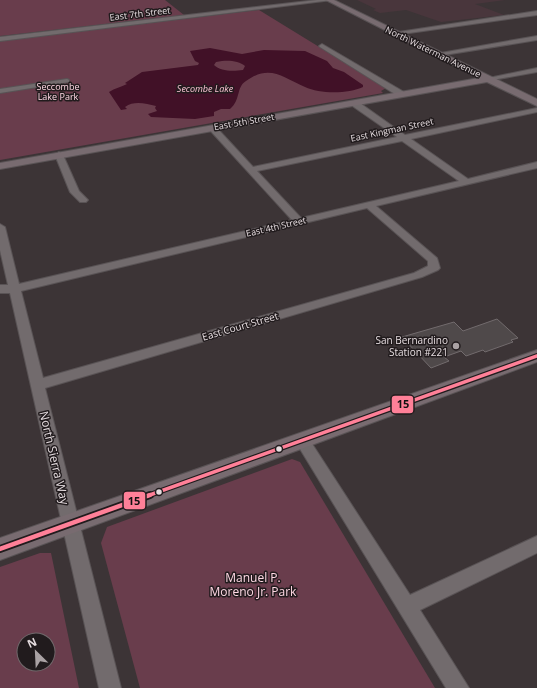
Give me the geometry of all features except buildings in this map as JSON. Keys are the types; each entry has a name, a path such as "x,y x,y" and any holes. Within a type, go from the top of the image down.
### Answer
{"main road":[{"name":"North Waterman Avenue","path":"330,0 537,103"},
{"name":"East 5th Street","path":"0,166 487,78"},
{"path":"0,549 537,356"}],"street":[{"name":"East 7th Street","path":"0,39 330,0"},
{"path":"395,33 537,13"},
{"path":"438,54 537,38"},
{"path":"322,46 401,94"},
{"path":"487,78 537,70"},
{"path":"0,90 66,80"},
{"path":"354,103 467,182"},
{"name":"East Kingman Street","path":"250,170 537,110"},
{"path":"212,128 298,222"},
{"path":"59,155 75,192 83,200"},
{"name":"East 4th Street","path":"14,289 537,165"},
{"name":"East Court Street","path":"37,385 425,273 434,268 433,260 369,205"},
{"name":"North Sierra Way","path":"0,227 110,688"},
{"path":"0,289 14,289"},
{"path":"0,296 14,289"},
{"path":"302,440 408,606 458,688"},
{"path":"408,606 537,544"}],"shaded area":[{"path":"357,0 505,0 475,4 504,15 441,22 406,10 380,13 373,10 376,9"}],"green space":[{"path":"0,0 165,0 184,15 0,36"},
{"name":"Seccombe Lake Park","path":"259,10 386,88 381,91 383,93 0,160 0,41"},
{"name":"Manuel P. Moreno Jr. Park","path":"292,459 300,462 435,688 140,688 101,543 107,527"},
{"path":"40,553 51,553 79,688 0,688 0,567"}],"water":[{"name":"Secombe Lake","path":"210,48 242,54 264,50 305,51 327,61 333,68 344,72 363,85 363,87 342,92 318,91 305,87 283,76 262,73 254,76 243,84 239,90 236,102 230,109 221,109 214,112 214,116 195,119 151,117 148,114 157,111 155,108 156,106 137,103 125,107 127,109 121,110 109,92 127,84 125,83 142,72 198,65 199,63 195,61 190,51","holes":["216,62 237,62 245,66 243,70 232,71 220,69 214,65"]}],"transit line":[{"name":"15","path":"0,549 537,356"}],"place":[{"name":"San Bernardino Station #221","path":"456,346"}]}
